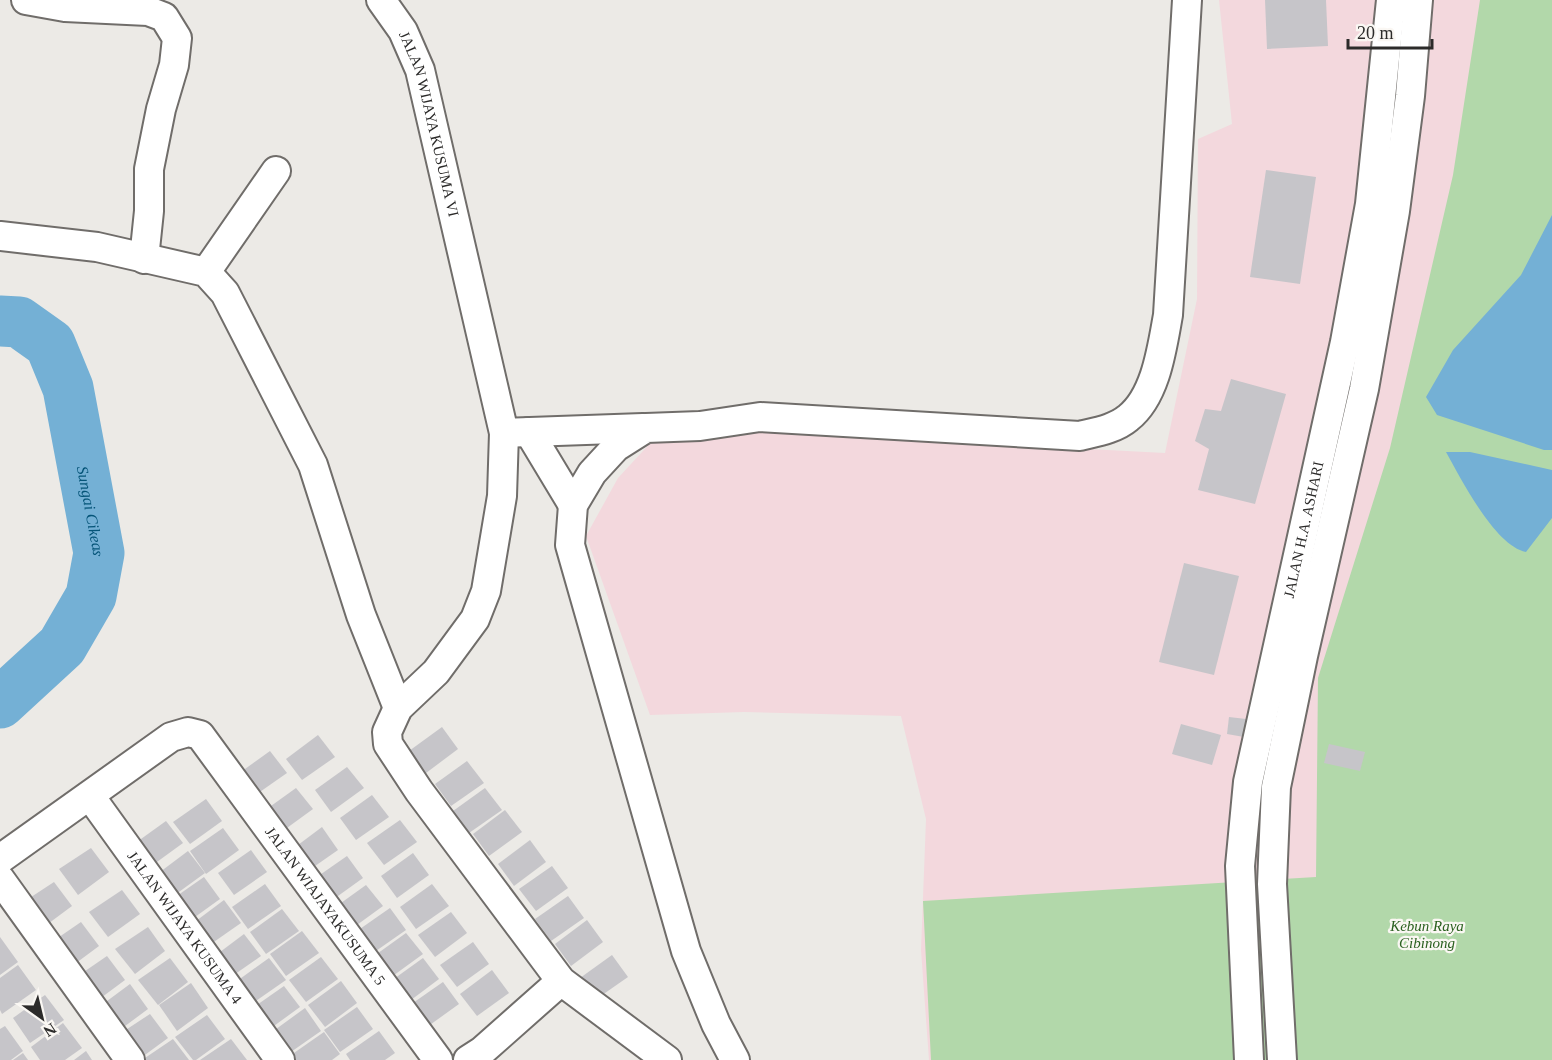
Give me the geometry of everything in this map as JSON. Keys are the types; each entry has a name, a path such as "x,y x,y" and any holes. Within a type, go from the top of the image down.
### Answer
{"street":[{"path":"26,0 66,7 148,11 164,17 177,38 174,65 161,109 149,169 149,211 144,259"},
{"path":"517,433 700,426 760,417 1080,436 1113,427 1128,418 1148,392 1162,348 1168,315 1187,0"},
{"name":"JALAN H.A. ASHARI","path":"1282,1060 1272,884 1276,787 1303,656 1364,389 1371,275 1372,193 1391,0"},
{"name":"JALAN H.A. ASHARI","path":"1249,1060 1240,866 1248,782 1322,455 1371,275 1410,96 1418,0"},
{"name":"JALAN WIJAYA KUSUMA VI","path":"385,1 403,31 420,70 461,251 517,433"},
{"path":"207,272 276,171"},
{"path":"0,236 97,247 207,272 225,293 313,465 361,615 398,708"},
{"path":"646,428 616,447 592,473 573,506 570,545 686,951 716,1024 735,1060"},
{"path":"517,433 573,506"},
{"path":"517,433 502,496 486,591 475,619 460,643 436,672 398,708 387,732 388,744 561,981 667,1060"},
{"name":"JALAN WIAJAYAKUSUMA 5","path":"0,859 171,737 188,732 200,735 432,1053"},
{"path":"1248,782 1276,787"},
{"name":"JALAN WIJAYA KUSUMA 4","path":"90,796 280,1060"},
{"path":"0,879 130,1060"},
{"path":"468,1060 561,981"}],"shaded area":[{"path":"1219,0 1552,0 1552,1060 929,1060 921,950 926,819 901,716 744,712 650,715 586,536 618,478 655,438 783,424 915,440 1165,453 1197,299 1198,139 1232,124"}],"green space":[{"name":"Kebun Raya Cibinong","path":"1480,0 1552,0 1552,1060 931,1060 923,901 1316,877 1318,678 1390,448 1453,175"}],"water":[{"path":"1552,215 1552,450 1544,450 1437,415 1426,397 1453,350 1521,275"},
{"path":"1446,452 1470,452 1552,470 1552,518 1526,552 1514,547 1491,525"}],"building":[{"path":"1265,0 1326,0 1328,46 1267,49"},
{"path":"1266,170 1316,177 1300,284 1250,277"},
{"path":"1231,379 1286,394 1255,504 1198,490 1209,449 1195,441 1205,409 1221,411"},
{"path":"1184,563 1239,576 1214,675 1159,662"},
{"path":"1229,717 1246,719 1244,737 1227,734"},
{"path":"1181,724 1221,735 1212,765 1172,754"},
{"path":"442,727 458,749 426,773 409,751"},
{"path":"318,735 335,757 302,780 286,759"},
{"path":"1329,744 1365,752 1360,771 1324,763"},
{"path":"270,751 287,773 254,796 238,774"},
{"path":"467,761 484,783 451,806 435,784"},
{"path":"347,767 364,788 331,812 315,790"},
{"path":"296,788 313,809 280,833 264,811"},
{"path":"485,788 502,810 469,833 453,811"},
{"path":"372,795 389,817 356,840 340,818"},
{"path":"206,799 222,821 190,844 173,822"},
{"path":"505,810 522,832 489,856 473,834"},
{"path":"400,820 417,842 384,865 367,843"},
{"path":"166,821 183,843 150,867 134,844"},
{"path":"322,827 338,850 305,873 290,851"},
{"path":"223,828 239,850 206,874 190,851"},
{"path":"530,840 546,862 514,886 498,864"},
{"path":"91,848 109,872 78,895 59,869"},
{"path":"251,850 267,872 234,895 218,873"},
{"path":"188,851 205,873 172,897 156,875"},
{"path":"413,853 429,875 397,898 381,876"},
{"path":"347,856 363,878 331,901 314,879"},
{"path":"552,866 568,888 536,911 519,889"},
{"path":"204,877 220,899 188,922 171,900"},
{"path":"54,882 72,906 41,929 22,903"},
{"path":"265,884 281,906 248,929 232,907"},
{"path":"432,884 449,906 416,929 400,907"},
{"path":"366,885 383,906 350,930 334,908"},
{"path":"122,890 140,914 108,937 89,912"},
{"path":"568,896 584,918 551,941 535,919"},
{"path":"224,900 241,923 208,946 192,924"},
{"path":"390,908 406,930 373,953 357,931"},
{"path":"282,909 299,931 266,954 250,932"},
{"path":"451,912 467,933 435,957 418,935"},
{"path":"587,920 603,942 571,966 555,944"},
{"path":"81,922 99,946 68,969 49,944"},
{"path":"148,927 165,951 135,974 115,949"},
{"path":"302,931 319,953 286,976 270,954"},
{"path":"406,933 423,954 390,978 374,956"},
{"path":"244,934 261,956 228,979 212,958"},
{"path":"0,937 18,962 0,975"},
{"path":"473,942 489,964 457,987 440,965"},
{"path":"612,955 628,977 595,1000 580,978"},
{"path":"107,956 125,980 94,1003 75,978"},
{"path":"321,957 338,979 306,1002 289,980"},
{"path":"170,958 188,982 158,1005 138,980"},
{"path":"269,958 286,980 253,1003 237,981"},
{"path":"423,958 439,979 407,1003 391,981"},
{"path":"18,965 36,990 2,1014 0,978"},
{"path":"492,970 509,993 477,1016 460,994"},
{"path":"341,981 357,1003 325,1027 308,1005"},
{"path":"443,982 459,1004 427,1027 410,1005"},
{"path":"191,983 208,1008 177,1031 159,1005"},
{"path":"130,984 148,1009 117,1032 99,1007"},
{"path":"284,986 300,1007 267,1031 251,1009"},
{"path":"45,995 64,1020 30,1043 13,1018"},
{"path":"357,1007 373,1029 340,1052 324,1030"},
{"path":"305,1008 321,1031 288,1054 272,1032"},
{"path":"150,1014 168,1038 138,1060 118,1035"},
{"path":"207,1015 225,1039 193,1060 175,1037"},
{"path":"63,1023 82,1048 65,1060 40,1060 31,1047"},
{"path":"5,1026 23,1051 11,1060 0,1060 0,1029"},
{"path":"379,1031 395,1053 385,1060 350,1060 346,1054"},
{"path":"324,1032 340,1054 332,1060 295,1060 291,1055"},
{"path":"173,1039 189,1060 142,1060"},
{"path":"231,1039 247,1060 200,1060"},
{"path":"86,1051 92,1060 74,1060"},
{"path":"23,1053 28,1060 13,1060"}],"waterway":[{"name":"Sungai Cikeas","path":"0,321 19,322 50,344 68,388 99,553 91,596 62,646 0,703"}]}
